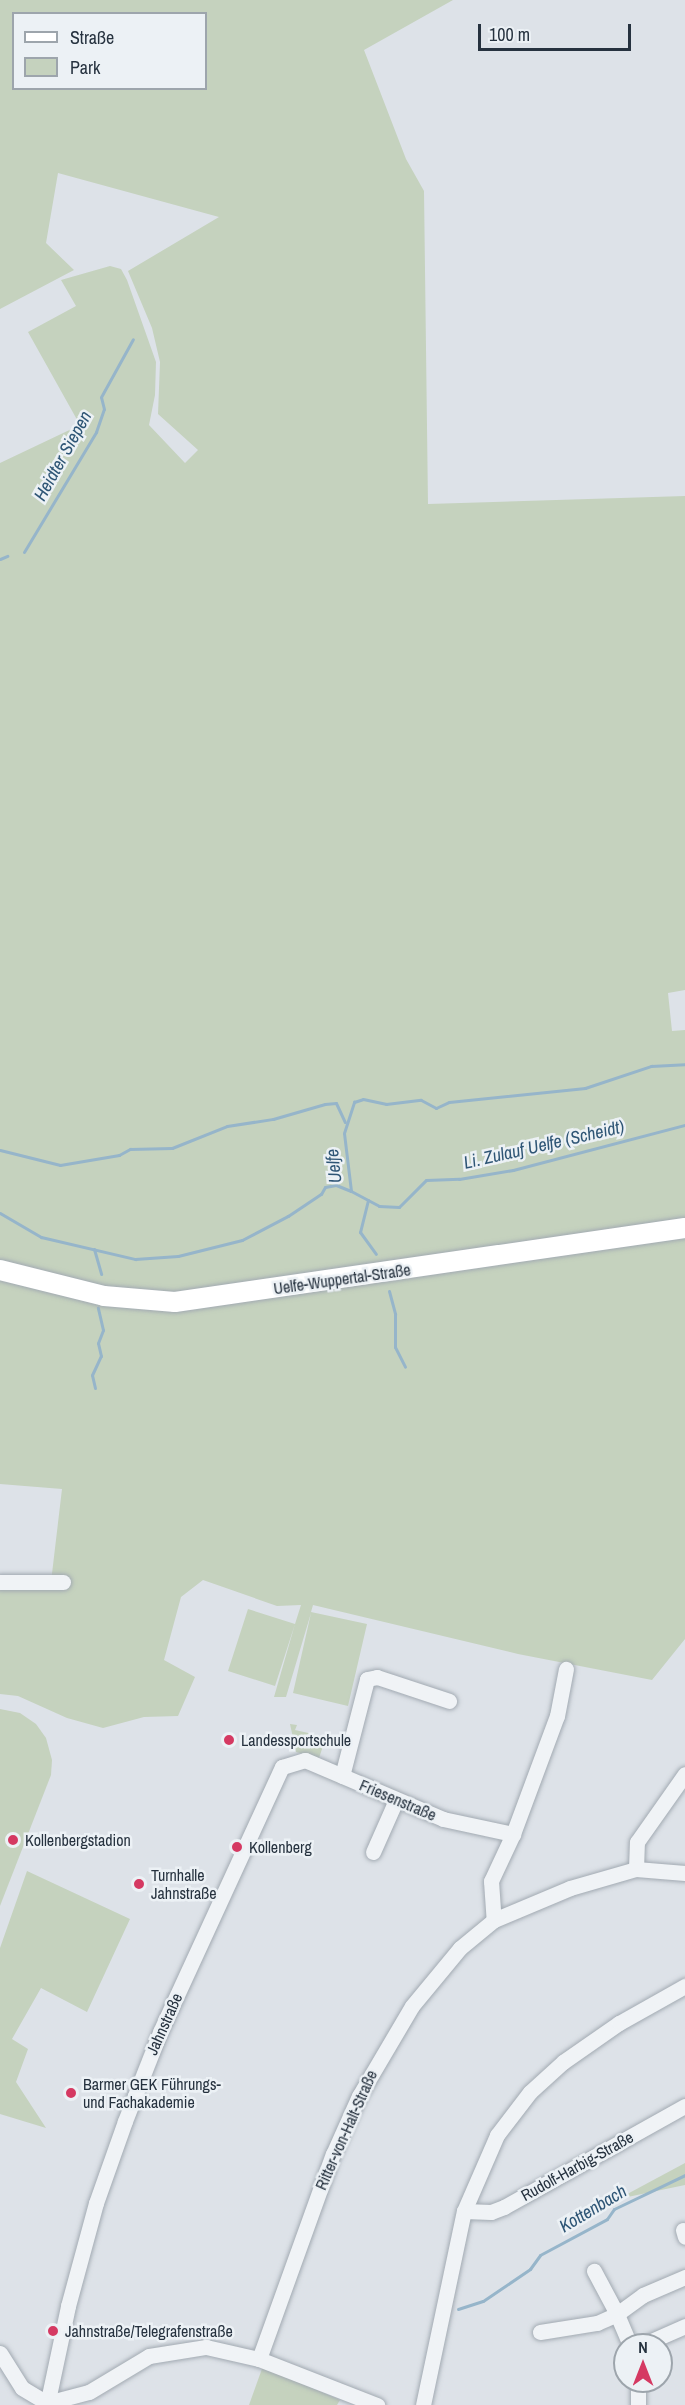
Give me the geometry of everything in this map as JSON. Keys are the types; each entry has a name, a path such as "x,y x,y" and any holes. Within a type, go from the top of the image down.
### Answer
{"main road":[{"name":"Uelfe-Wuppertal-Straße","path":"0,1270 104,1296 175,1302 685,1228"}],"street":[{"path":"0,1582 63,1582"},
{"path":"494,1920 491,1881 513,1834 557,1716 566,1669"},
{"path":"342,1776 367,1679 377,1677 449,1701"},
{"name":"Friesenstraße","path":"286,1763 305,1760 443,1819 513,1834"},
{"name":"Jahnstraße","path":"47,2404 70,2297 124,2121 269,1788 286,1763"},
{"path":"636,1869 637,1842 685,1774"},
{"path":"373,1852 396,1800"},
{"name":"Ritter-von-Halt-Straße","path":"259,2359 333,2154 374,2066 419,1997 460,1948 494,1920 570,1888 636,1869 685,1873"},
{"path":"423,2405 464,2211 497,2135 545,2077 602,2034 685,1986"},
{"name":"Rudolf-Harbig-Straße","path":"464,2211 491,2212 504,2207 685,2106"},
{"path":"594,2271 625,2333"},
{"path":"540,2332 597,2323 617,2314 643,2295 685,2277"},
{"path":"669,2333 685,2326"},
{"path":"0,2353 22,2388 47,2404 89,2392 133,2363 164,2351 206,2347 259,2359 377,2405"}],"green space":[{"path":"0,0 453,0 364,50 406,159 424,191 428,504 685,496 685,990 668,993 672,1031 685,1030 685,1224 150,1299 0,1266 0,463 80,425 28,332 76,306 61,280 110,266 121,269 127,280 156,362 155,395 149,425 185,463 198,450 158,414 160,362 152,328 128,271 219,217 58,173 46,243 74,270 0,309"},
{"path":"685,1234 685,1639 652,1680 518,1654 313,1605 311,1612 367,1624 348,1706 293,1693 311,1613 286,1697 274,1697 301,1605 277,1606 203,1580 181,1597 164,1660 195,1677 178,1716 144,1717 103,1728 67,1718 18,1696 0,1694 0,1582 51,1582 62,1489 0,1484 0,1275 112,1300"},
{"path":"248,1609 295,1624 275,1686 228,1671"},
{"name":"Kollenbergstadion","path":"0,1709 20,1713 36,1724 46,1738 52,1760 51,1775 0,1906"},
{"path":"290,1724 297,1725 295,1730 326,1737 319,1758 296,1752"},
{"path":"27,1871 130,1919 87,2012 41,1988 12,2039 28,2049 16,2082 46,2128 0,2114 0,1948"},
{"path":"685,2163 685,2185 618,2199"},
{"path":"263,2366 340,2400 337,2405 249,2405"}],"waterway":[{"name":"Heidter Siepen","path":"24,552 96,432 104,409 101,397 133,339"},
{"name":"Heidter Siepen","path":"0,559 7,556"},
{"name":"Uelfe","path":"0,1213 41,1237 135,1259 178,1256 242,1240 288,1216 321,1194 325,1187 336,1185 351,1191 344,1133 354,1102 363,1099 386,1104 421,1100 436,1108 449,1102 585,1088 651,1066 685,1064"},
{"path":"0,1150 60,1165 119,1155 130,1149 172,1148 227,1126 273,1119 325,1104 336,1103 345,1122"},
{"name":"Li. Zulauf Uelfe (Scheidt)","path":"351,1191 379,1206 399,1207 426,1180 459,1179 513,1170 685,1125"},
{"path":"368,1200 360,1232 376,1254"},
{"path":"94,1249 101,1274"},
{"path":"389,1291 395,1314 395,1347 405,1367"},
{"path":"95,1388 92,1375 101,1356 98,1343 103,1330 98,1308"},
{"name":"Kottenbach","path":"458,2309 483,2301 530,2269 540,2255 607,2219 614,2209 685,2175"}],"place":[{"name":"Landessportschule","path":"229,1740"},
{"name":"Kollenbergstadion","path":"13,1840"},
{"name":"Kollenberg","path":"237,1847"},
{"name":"Turnhalle Jahnstraße","path":"139,1884"},
{"name":"Barmer GEK Führungs- und Fachakademie","path":"71,2093"},
{"name":"Jahnstraße/Telegrafenstraße","path":"53,2331"}]}
